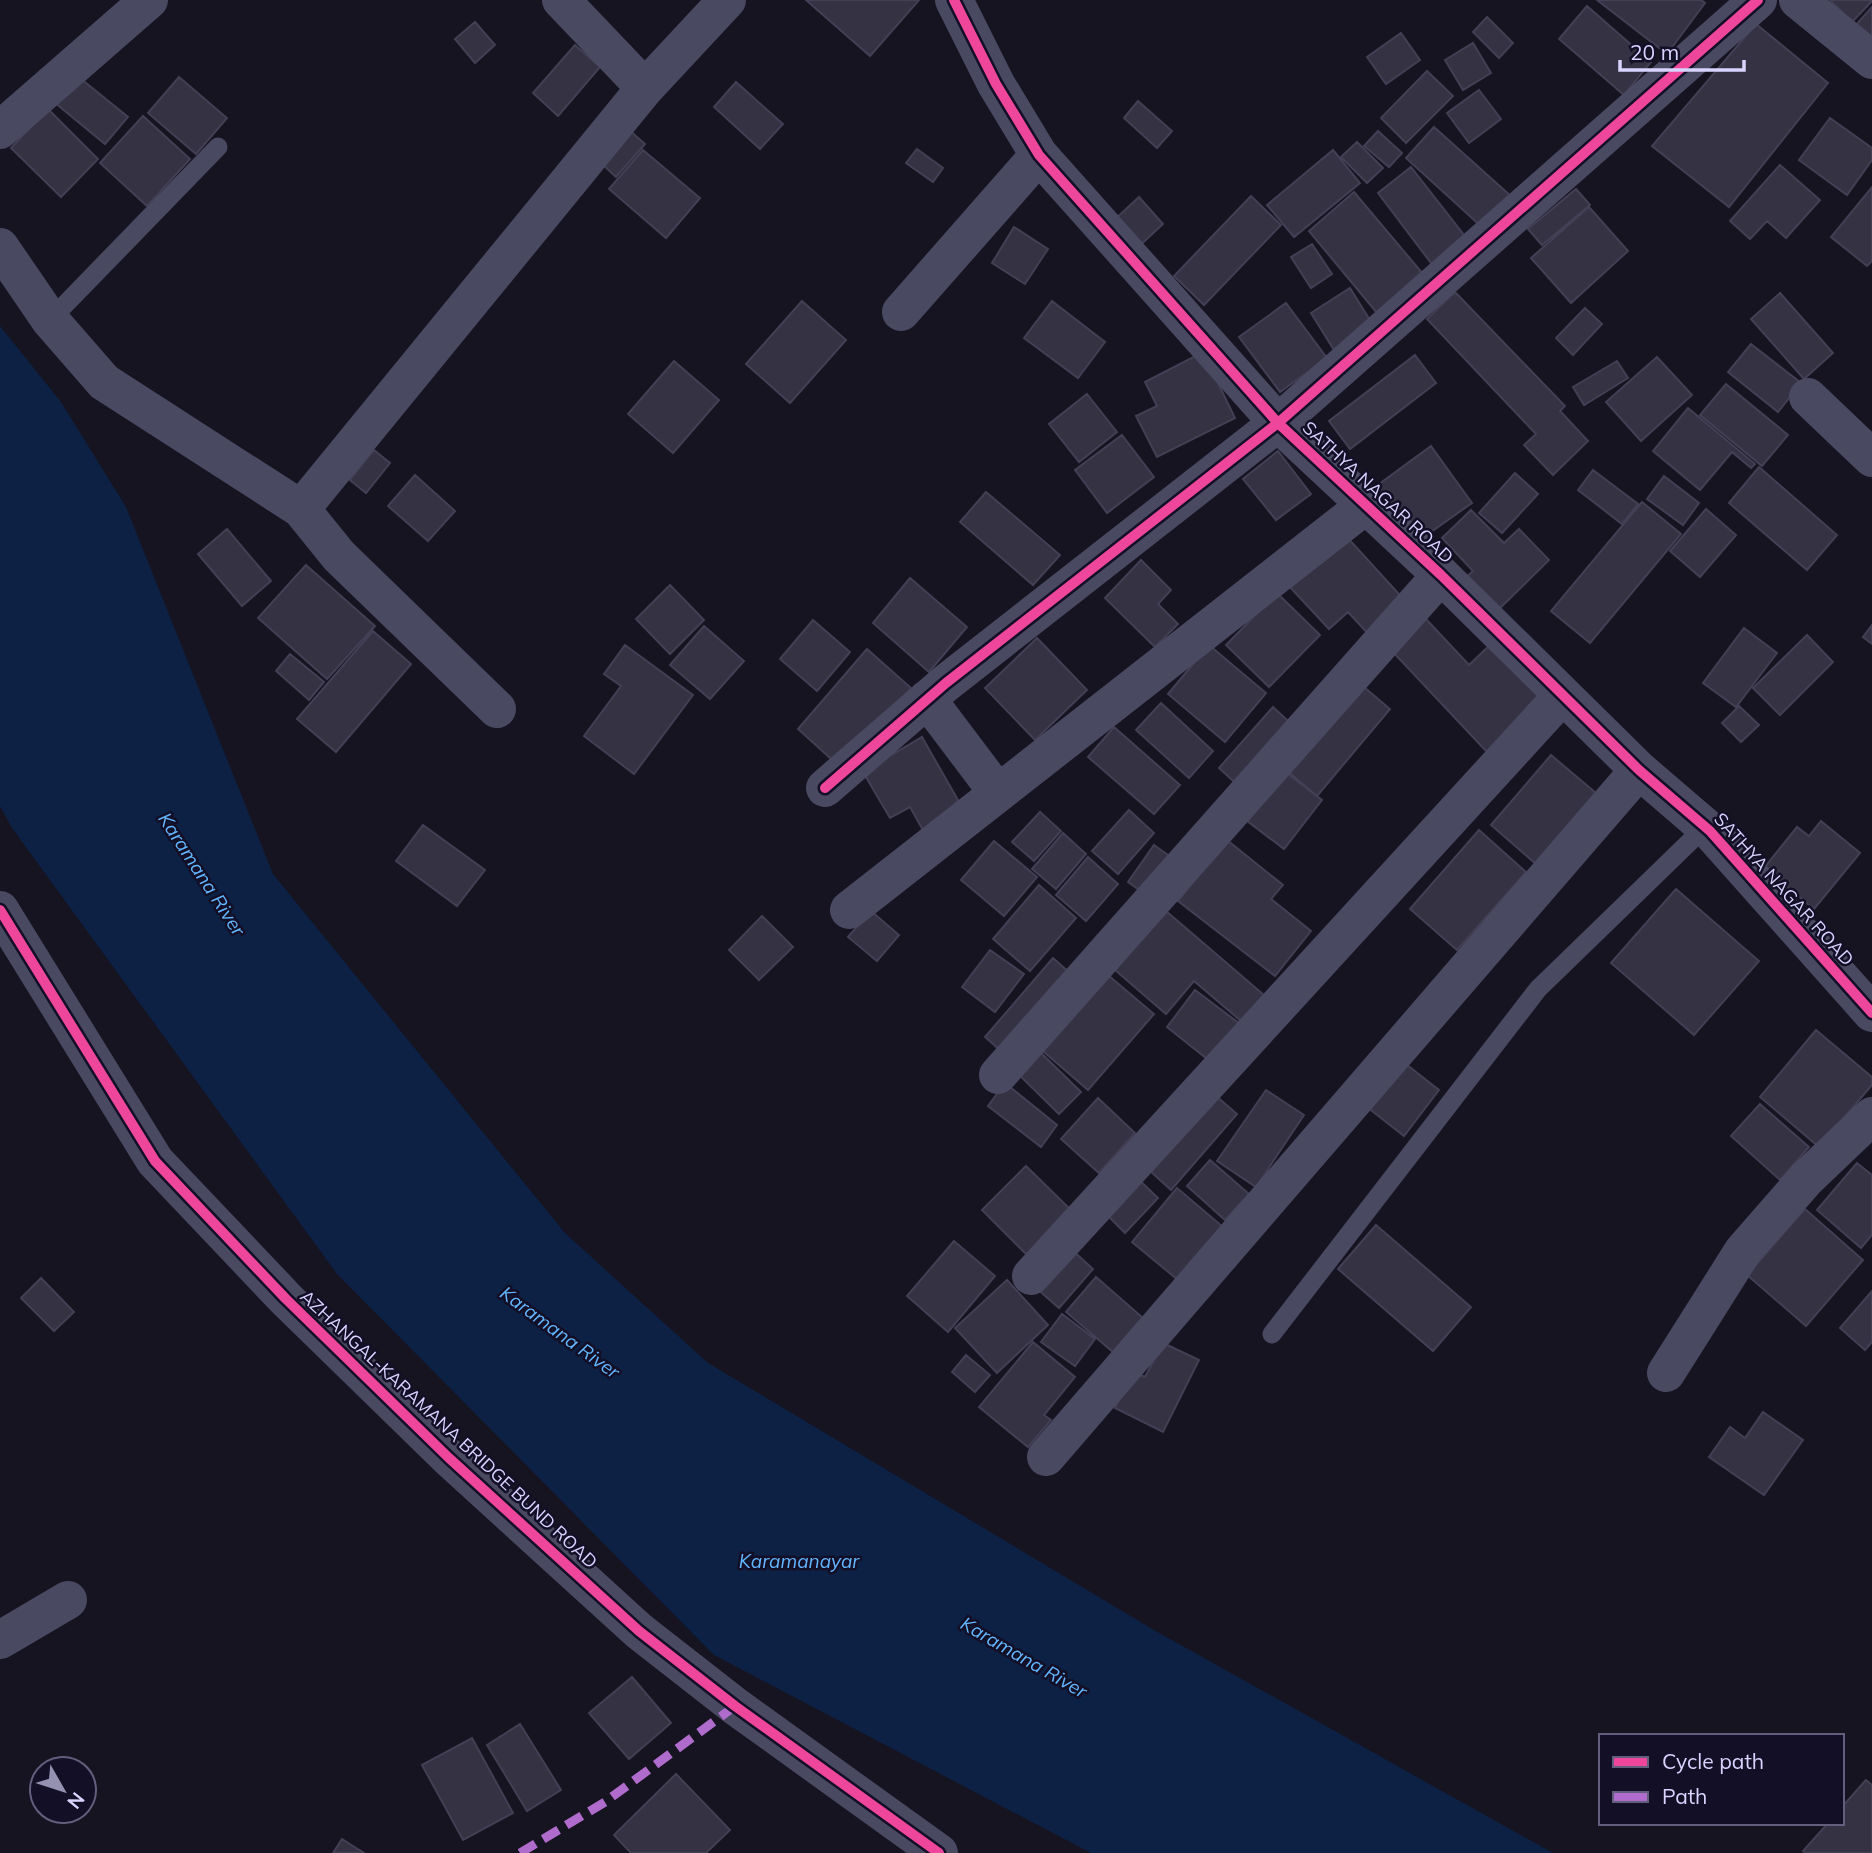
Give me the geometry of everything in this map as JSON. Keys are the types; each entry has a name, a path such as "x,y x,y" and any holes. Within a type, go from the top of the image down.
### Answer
{"street":[{"path":"0,130 149,0"},
{"path":"561,0 645,88"},
{"path":"301,509 645,88 727,0"},
{"path":"825,788 927,699 1278,423 1039,155 996,84 954,0"},
{"name":"SATHYA NAGAR ROAD","path":"1758,0 1278,423 1441,575 1639,770 1705,827 1872,1013"},
{"path":"1798,0 1872,60"},
{"path":"901,312 1039,155"},
{"path":"0,247 50,320 104,382 301,509 339,556 498,709"},
{"path":"1808,397 1872,458"},
{"path":"849,910 1366,505"},
{"path":"998,1075 1441,575"},
{"path":"1031,1276 1562,696"},
{"path":"927,699 999,793"},
{"path":"1046,1457 1639,770"},
{"name":"AZHANGAL-KARAMANA BRIDGE BUND ROAD","path":"0,910 155,1161 286,1300 449,1458 639,1631 735,1706 939,1853"},
{"path":"1666,1373 1743,1251 1806,1179 1872,1116"},
{"path":"0,1640 68,1600"}],"lane":[{"path":"50,320 218,147"},
{"path":"1272,1334 1538,989 1705,827"}],"water":[{"name":"Karamanayar","path":"0,326 61,402 126,507 273,874 565,1233 708,1363 1154,1630 1553,1853 1091,1853 714,1655 337,1274 12,828 0,806"}],"building":[{"path":"806,0 919,0 870,56"},
{"path":"1597,0 1701,0 1705,3 1667,54"},
{"path":"1830,0 1872,0 1872,1 1852,22"},
{"path":"1587,6 1651,62 1624,95 1559,39"},
{"path":"1872,7 1872,42 1855,26"},
{"path":"1487,17 1513,43 1499,58 1473,32"},
{"path":"475,22 495,45 475,63 455,39"},
{"path":"1756,24 1828,83 1729,207 1652,146"},
{"path":"1401,33 1420,60 1386,84 1367,57"},
{"path":"1473,43 1491,73 1463,90 1445,60"},
{"path":"575,45 600,67 558,116 533,93"},
{"path":"70,70 128,117 105,144 48,97"},
{"path":"1427,71 1453,96 1406,143 1381,118"},
{"path":"179,77 227,118 196,154 148,113"},
{"path":"736,82 783,124 760,149 714,107"},
{"path":"1479,90 1501,119 1469,143 1447,113"},
{"path":"1138,101 1172,131 1157,148 1124,118"},
{"path":"48,109 98,159 61,197 11,148"},
{"path":"143,116 190,159 147,206 100,163"},
{"path":"1830,118 1872,148 1872,160 1847,195 1799,160"},
{"path":"1434,127 1512,197 1484,229 1406,158"},
{"path":"628,129 645,144 616,177 600,162"},
{"path":"1378,131 1402,153 1389,167 1364,146"},
{"path":"1357,142 1383,168 1367,183 1341,157"},
{"path":"917,149 943,168 933,182 906,163"},
{"path":"643,150 700,198 666,238 609,189"},
{"path":"1333,150 1360,183 1294,237 1267,205"},
{"path":"1780,165 1820,200 1786,238 1767,221 1750,239 1730,221"},
{"path":"1411,167 1468,240 1434,267 1378,193"},
{"path":"1872,187 1872,261 1867,266 1831,237"},
{"path":"1576,189 1590,205 1542,245 1528,229"},
{"path":"1354,192 1423,274 1377,313 1309,231"},
{"path":"1251,196 1281,225 1204,305 1174,276"},
{"path":"1139,197 1163,224 1136,249 1112,222"},
{"path":"1589,207 1628,251 1571,303 1531,258"},
{"path":"1014,227 1048,249 1025,284 992,263"},
{"path":"1312,244 1332,274 1311,288 1291,257"},
{"path":"1350,288 1373,325 1334,350 1311,313"},
{"path":"1455,292 1565,406 1560,411 1588,441 1553,475 1524,445 1536,434 1427,319"},
{"path":"1780,293 1833,353 1804,379 1751,319"},
{"path":"802,301 846,340 790,403 746,364"},
{"path":"1052,301 1105,342 1078,378 1024,338"},
{"path":"1286,303 1327,358 1280,392 1239,337"},
{"path":"1585,308 1602,324 1573,355 1556,338"},
{"path":"1751,344 1801,383 1778,412 1728,372"},
{"path":"1203,352 1235,418 1157,457 1136,416 1157,406 1145,382"},
{"path":"1415,355 1436,383 1350,449 1329,421"},
{"path":"1657,357 1692,395 1641,441 1606,402"},
{"path":"674,361 719,400 673,453 628,414"},
{"path":"1617,361 1628,378 1584,405 1573,387"},
{"path":"1726,384 1788,435 1762,466 1700,415"},
{"path":"1087,394 1117,432 1079,462 1049,424"},
{"path":"1688,408 1755,464 1751,468 1732,452 1700,490 1653,451"},
{"path":"1122,435 1154,477 1107,513 1075,470"},
{"path":"1431,446 1472,503 1411,546 1371,490"},
{"path":"374,450 390,463 366,493 350,480"},
{"path":"1278,451 1311,494 1276,520 1243,479"},
{"path":"1759,467 1837,535 1807,570 1729,503"},
{"path":"1593,470 1638,504 1622,524 1578,490"},
{"path":"1515,473 1538,494 1502,533 1479,513"},
{"path":"415,475 455,511 428,541 388,506"},
{"path":"1664,476 1699,503 1683,525 1647,499"},
{"path":"986,492 1060,555 1033,585 960,522"},
{"path":"1642,502 1681,534 1590,643 1551,611"},
{"path":"1706,509 1736,535 1700,577 1670,551"},
{"path":"1471,510 1504,543 1519,529 1549,560 1493,615 1461,582 1473,571 1442,538"},
{"path":"227,529 271,581 242,606 198,554"},
{"path":"1345,535 1408,604 1372,638 1348,612 1329,629 1289,586"},
{"path":"1141,560 1171,590 1158,604 1178,624 1155,647 1105,598"},
{"path":"306,565 375,626 327,679 258,618"},
{"path":"910,578 967,627 929,672 873,623"},
{"path":"670,585 704,620 670,654 636,619"},
{"path":"1277,593 1320,635 1269,687 1226,645"},
{"path":"1426,619 1469,665 1491,644 1542,699 1487,752 1392,651"},
{"path":"813,620 850,652 817,691 780,659"},
{"path":"1872,625 1872,644 1863,637"},
{"path":"704,626 744,661 710,699 670,665"},
{"path":"1744,628 1777,653 1736,707 1703,683"},
{"path":"373,631 411,664 336,752 297,719"},
{"path":"1807,635 1833,662 1780,715 1753,688"},
{"path":"1037,638 1087,690 1035,740 985,688"},
{"path":"625,645 693,695 634,774 584,736 621,686 604,674"},
{"path":"1209,645 1266,693 1225,742 1168,694"},
{"path":"867,649 911,688 840,767 798,729"},
{"path":"290,654 324,682 309,700 276,671"},
{"path":"1358,682 1390,709 1317,796 1285,769"},
{"path":"1161,703 1213,751 1189,778 1136,730"},
{"path":"1739,706 1759,725 1741,742 1722,723"},
{"path":"1273,707 1299,731 1244,791 1219,768"},
{"path":"1114,727 1180,785 1154,814 1088,757"},
{"path":"922,737 967,816 928,839 910,807 890,818 863,772"},
{"path":"1551,755 1596,793 1536,864 1491,825"},
{"path":"1276,765 1322,800 1284,849 1238,814"},
{"path":"1129,810 1154,833 1118,874 1092,851"},
{"path":"1040,812 1061,831 1034,861 1012,842"},
{"path":"1821,821 1860,853 1814,909 1764,868 1797,827 1809,836"},
{"path":"423,825 485,870 457,906 396,861"},
{"path":"1479,830 1526,872 1457,950 1410,909"},
{"path":"1063,833 1086,854 1056,889 1032,869"},
{"path":"1227,840 1283,885 1271,899 1311,931 1275,976 1178,901"},
{"path":"994,841 1037,877 1004,916 961,880"},
{"path":"1154,845 1172,858 1145,894 1128,882"},
{"path":"1088,857 1118,884 1086,921 1056,895"},
{"path":"1039,885 1076,918 1030,971 993,939"},
{"path":"1676,889 1759,961 1694,1035 1611,963"},
{"path":"1159,905 1264,995 1241,1021 1194,981 1166,1014 1108,964"},
{"path":"871,911 899,935 877,961 848,937"},
{"path":"762,916 793,947 759,980 729,950"},
{"path":"990,950 1024,974 995,1012 962,987"},
{"path":"1053,958 1079,981 1011,1060 985,1037"},
{"path":"1102,970 1154,1014 1088,1090 1037,1046"},
{"path":"1195,990 1240,1024 1211,1062 1167,1027"},
{"path":"1816,1030 1872,1077 1872,1085 1819,1147 1760,1097"},
{"path":"1035,1047 1081,1092 1059,1114 1013,1069"},
{"path":"1402,1061 1439,1090 1404,1136 1367,1107"},
{"path":"1005,1083 1057,1125 1041,1147 988,1106"},
{"path":"1266,1090 1304,1115 1256,1187 1217,1161"},
{"path":"1215,1095 1237,1114 1171,1190 1149,1170"},
{"path":"1098,1098 1135,1133 1099,1173 1061,1139"},
{"path":"1760,1104 1809,1147 1780,1180 1731,1136"},
{"path":"1210,1160 1249,1194 1225,1220 1187,1186"},
{"path":"1857,1163 1872,1175 1872,1235 1861,1248 1817,1210"},
{"path":"1026,1166 1074,1213 1030,1258 982,1210"},
{"path":"1136,1177 1158,1198 1125,1233 1103,1211"},
{"path":"1177,1188 1223,1227 1178,1280 1132,1242"},
{"path":"1805,1209 1863,1260 1806,1326 1747,1275"},
{"path":"1376,1225 1471,1307 1433,1351 1338,1269"},
{"path":"954,1241 995,1276 948,1332 907,1296"},
{"path":"1070,1248 1093,1269 1059,1308 1036,1288"},
{"path":"1096,1277 1143,1318 1113,1352 1066,1312"},
{"path":"41,1278 74,1312 54,1331 21,1298"},
{"path":"1007,1280 1048,1325 997,1373 955,1328"},
{"path":"1872,1291 1872,1342 1865,1350 1840,1328"},
{"path":"1062,1314 1095,1339 1075,1366 1041,1342"},
{"path":"1033,1342 1075,1377 1044,1415 1051,1420 1028,1447 979,1407"},
{"path":"1163,1343 1199,1360 1163,1432 1115,1408 1133,1371 1145,1377"},
{"path":"966,1355 990,1375 975,1392 952,1372"},
{"path":"1763,1412 1803,1440 1764,1495 1709,1457 1730,1427 1745,1438"},
{"path":"632,1677 671,1723 629,1759 589,1713"},
{"path":"520,1724 561,1790 527,1811 487,1745"},
{"path":"472,1738 513,1813 463,1840 422,1765"},
{"path":"676,1774 730,1830 706,1853 631,1853 614,1835"},
{"path":"1866,1780 1872,1785 1872,1853 1803,1851 1826,1825 1844,1825 1844,1805"},
{"path":"342,1839 364,1853 333,1853"}],"marked path":[{"path":"520,1853 605,1802 735,1706"}],"cycle path":[{"path":"825,788 946,683 1278,423 1039,155 996,84 954,0"},
{"path":"1758,0 1278,423 1441,575 1639,770 1710,831 1872,1013"},
{"path":"0,910 155,1161 286,1299 449,1458 639,1631 735,1706 939,1853"}],"water label":[{"name":"Karamana River","path":"202,874"},
{"name":"Karamana River","path":"560,1332"},
{"name":"Karamana River","path":"1024,1657"}]}
